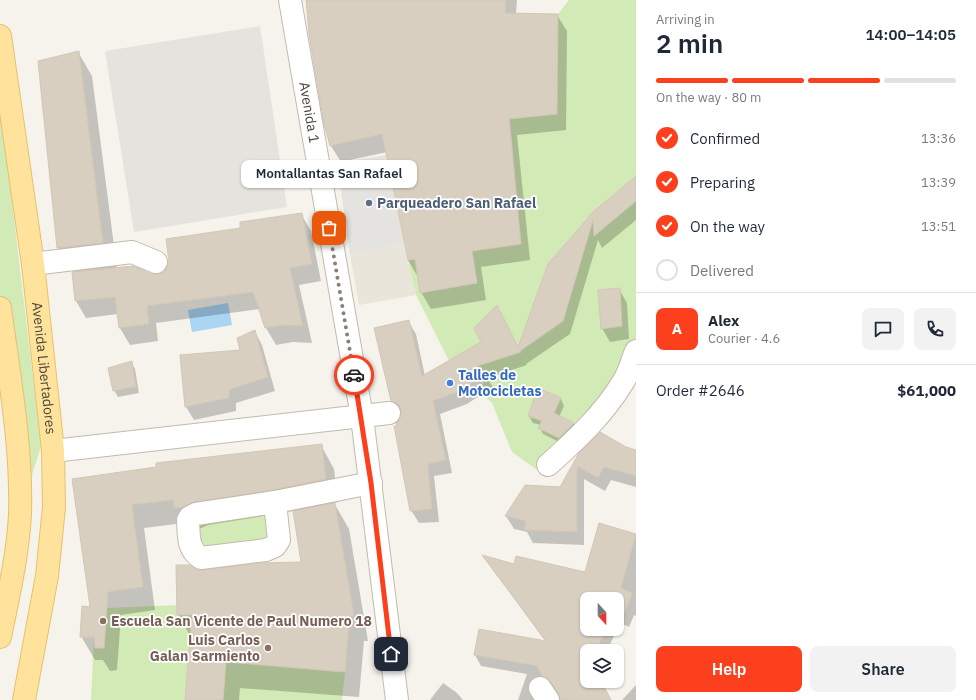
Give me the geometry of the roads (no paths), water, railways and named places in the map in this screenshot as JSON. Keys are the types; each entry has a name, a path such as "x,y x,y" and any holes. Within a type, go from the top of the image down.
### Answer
{"main road":[{"name":"Avenida Libertadores","path":"0,36 33,264 53,451 54,507 47,576 24,700"},
{"path":"0,308 19,453 20,515 12,578 0,637"}],"street":[{"name":"Avenida 1","path":"290,0 362,417 397,700"},
{"path":"33,264 132,252 156,262"},
{"path":"548,465 578,439 630,380 636,351"},
{"path":"53,451 389,413"},
{"path":"275,502 371,483"}],"water":[{"path":"228,303 232,325 192,332 188,310"}],"place":[{"name":"Parqueadero San Rafael","path":"369,203"},
{"name":"Montallantas San Rafael","path":"329,228"},
{"name":"Talles de Motocicletas","path":"450,383"},
{"name":"Escuela San Vicente de Paul Numero 18","path":"103,621"},
{"name":"Luis Carlos Galan Sarmiento","path":"268,648"}]}
